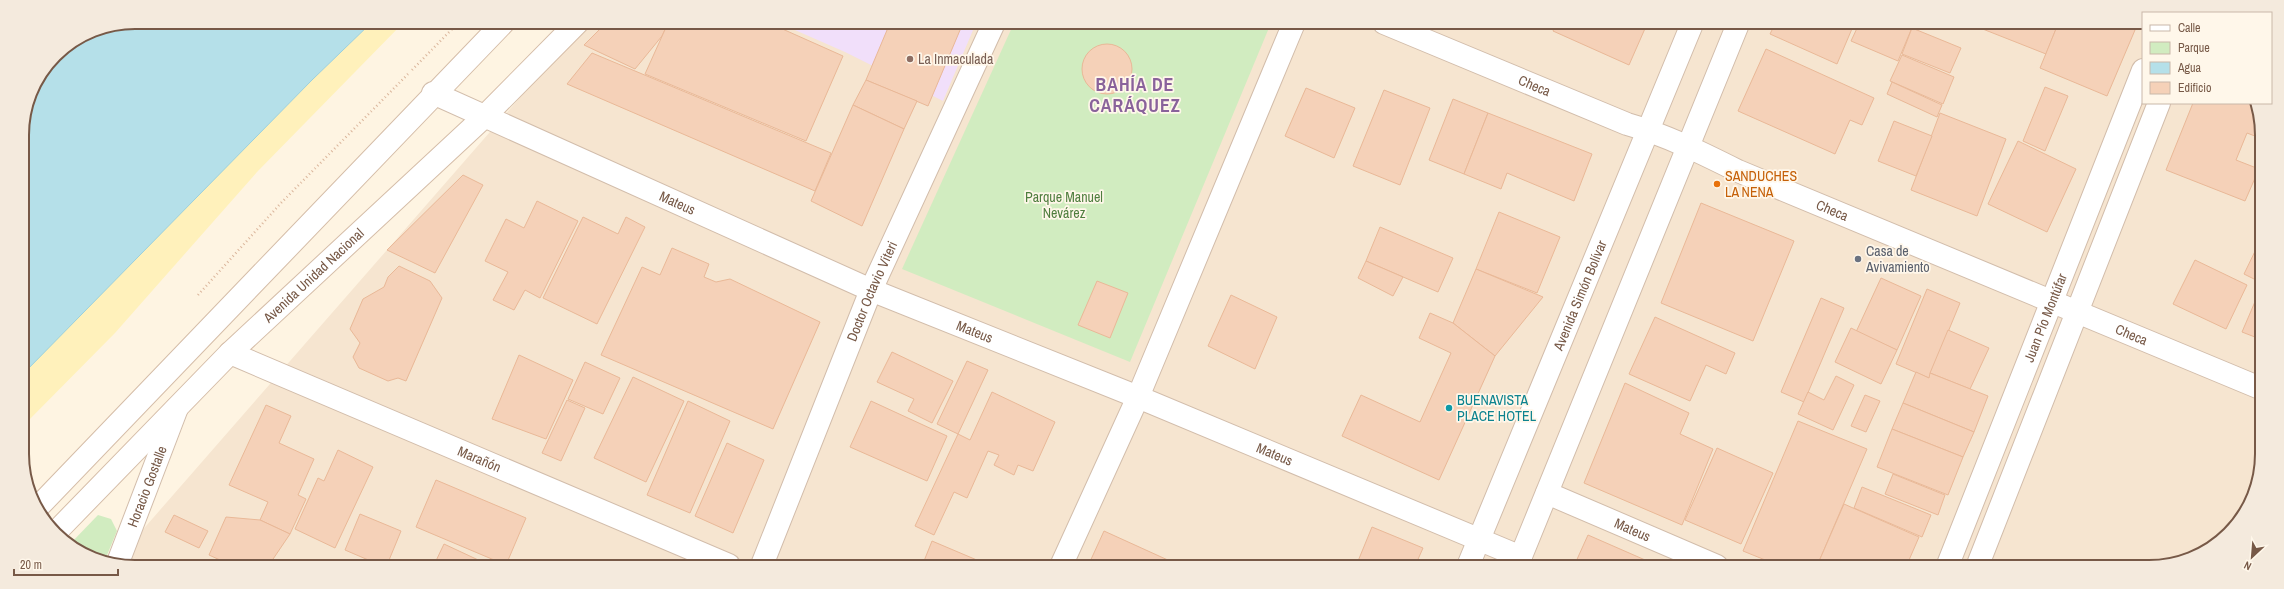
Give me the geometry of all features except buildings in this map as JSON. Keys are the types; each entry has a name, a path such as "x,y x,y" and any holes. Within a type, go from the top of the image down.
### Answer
{"street":[{"path":"41,503 433,93 497,29"},
{"name":"Avenida Unidad Nacional","path":"60,528 230,353 486,116 571,29"},
{"name":"Doctor Octavio Viteri","path":"764,560 871,290 991,29"},
{"path":"1064,560 1138,398 1292,29"},
{"name":"Checa","path":"1398,29 1627,124 1648,130 1738,171 2052,301 2078,310 2255,386"},
{"name":"Avenida Simón Bolívar","path":"1470,560 1690,29"},
{"path":"1520,560 1736,29"},
{"name":"Juan Pío Montúfar","path":"1951,560 2142,73"},
{"name":"Mateus","path":"433,93 871,290 1138,398 1479,539 1516,560"},
{"name":"Juan Pío Montúfar","path":"1980,560 2159,104"},
{"name":"Marañón","path":"230,353 717,560"},
{"name":"Horacio Gostalle","path":"119,559 177,408"},
{"name":"Mateus","path":"1547,493 1703,560"}],"shaded area":[{"path":"580,29 2142,29 2142,104 2250,104 2253,114 2255,128 2255,461 2253,475 2241,507 2229,524 2219,534 2196,549 2170,558 2156,560 128,560 118,559"},
{"name":"La Inmaculada","path":"793,29 973,29 943,101 845,52"}],"green space":[{"name":"Parque Manuel Nevárez","path":"1011,29 1269,29 1130,362 902,269"},
{"path":"98,515 111,519 117,531 107,556 88,549 74,540"}],"sand":[{"path":"365,29 397,29 257,172 115,333 29,420 29,366 33,361 312,80"}],"water":[{"path":"365,29 312,80 29,368 29,128 31,114 37,95 43,82 55,65 65,55 88,40 121,30"}],"place":[{"name":"La Inmaculada","path":"910,59"},
{"name":"SANDUCHES LA NENA","path":"1717,184"},
{"name":"Casa de Avivamiento","path":"1858,259"},
{"name":"BUENAVISTA PLACE HOTEL","path":"1449,408"}],"district":[{"name":"BAHÍA DE CARÁQUEZ","path":"1135,95"}]}
